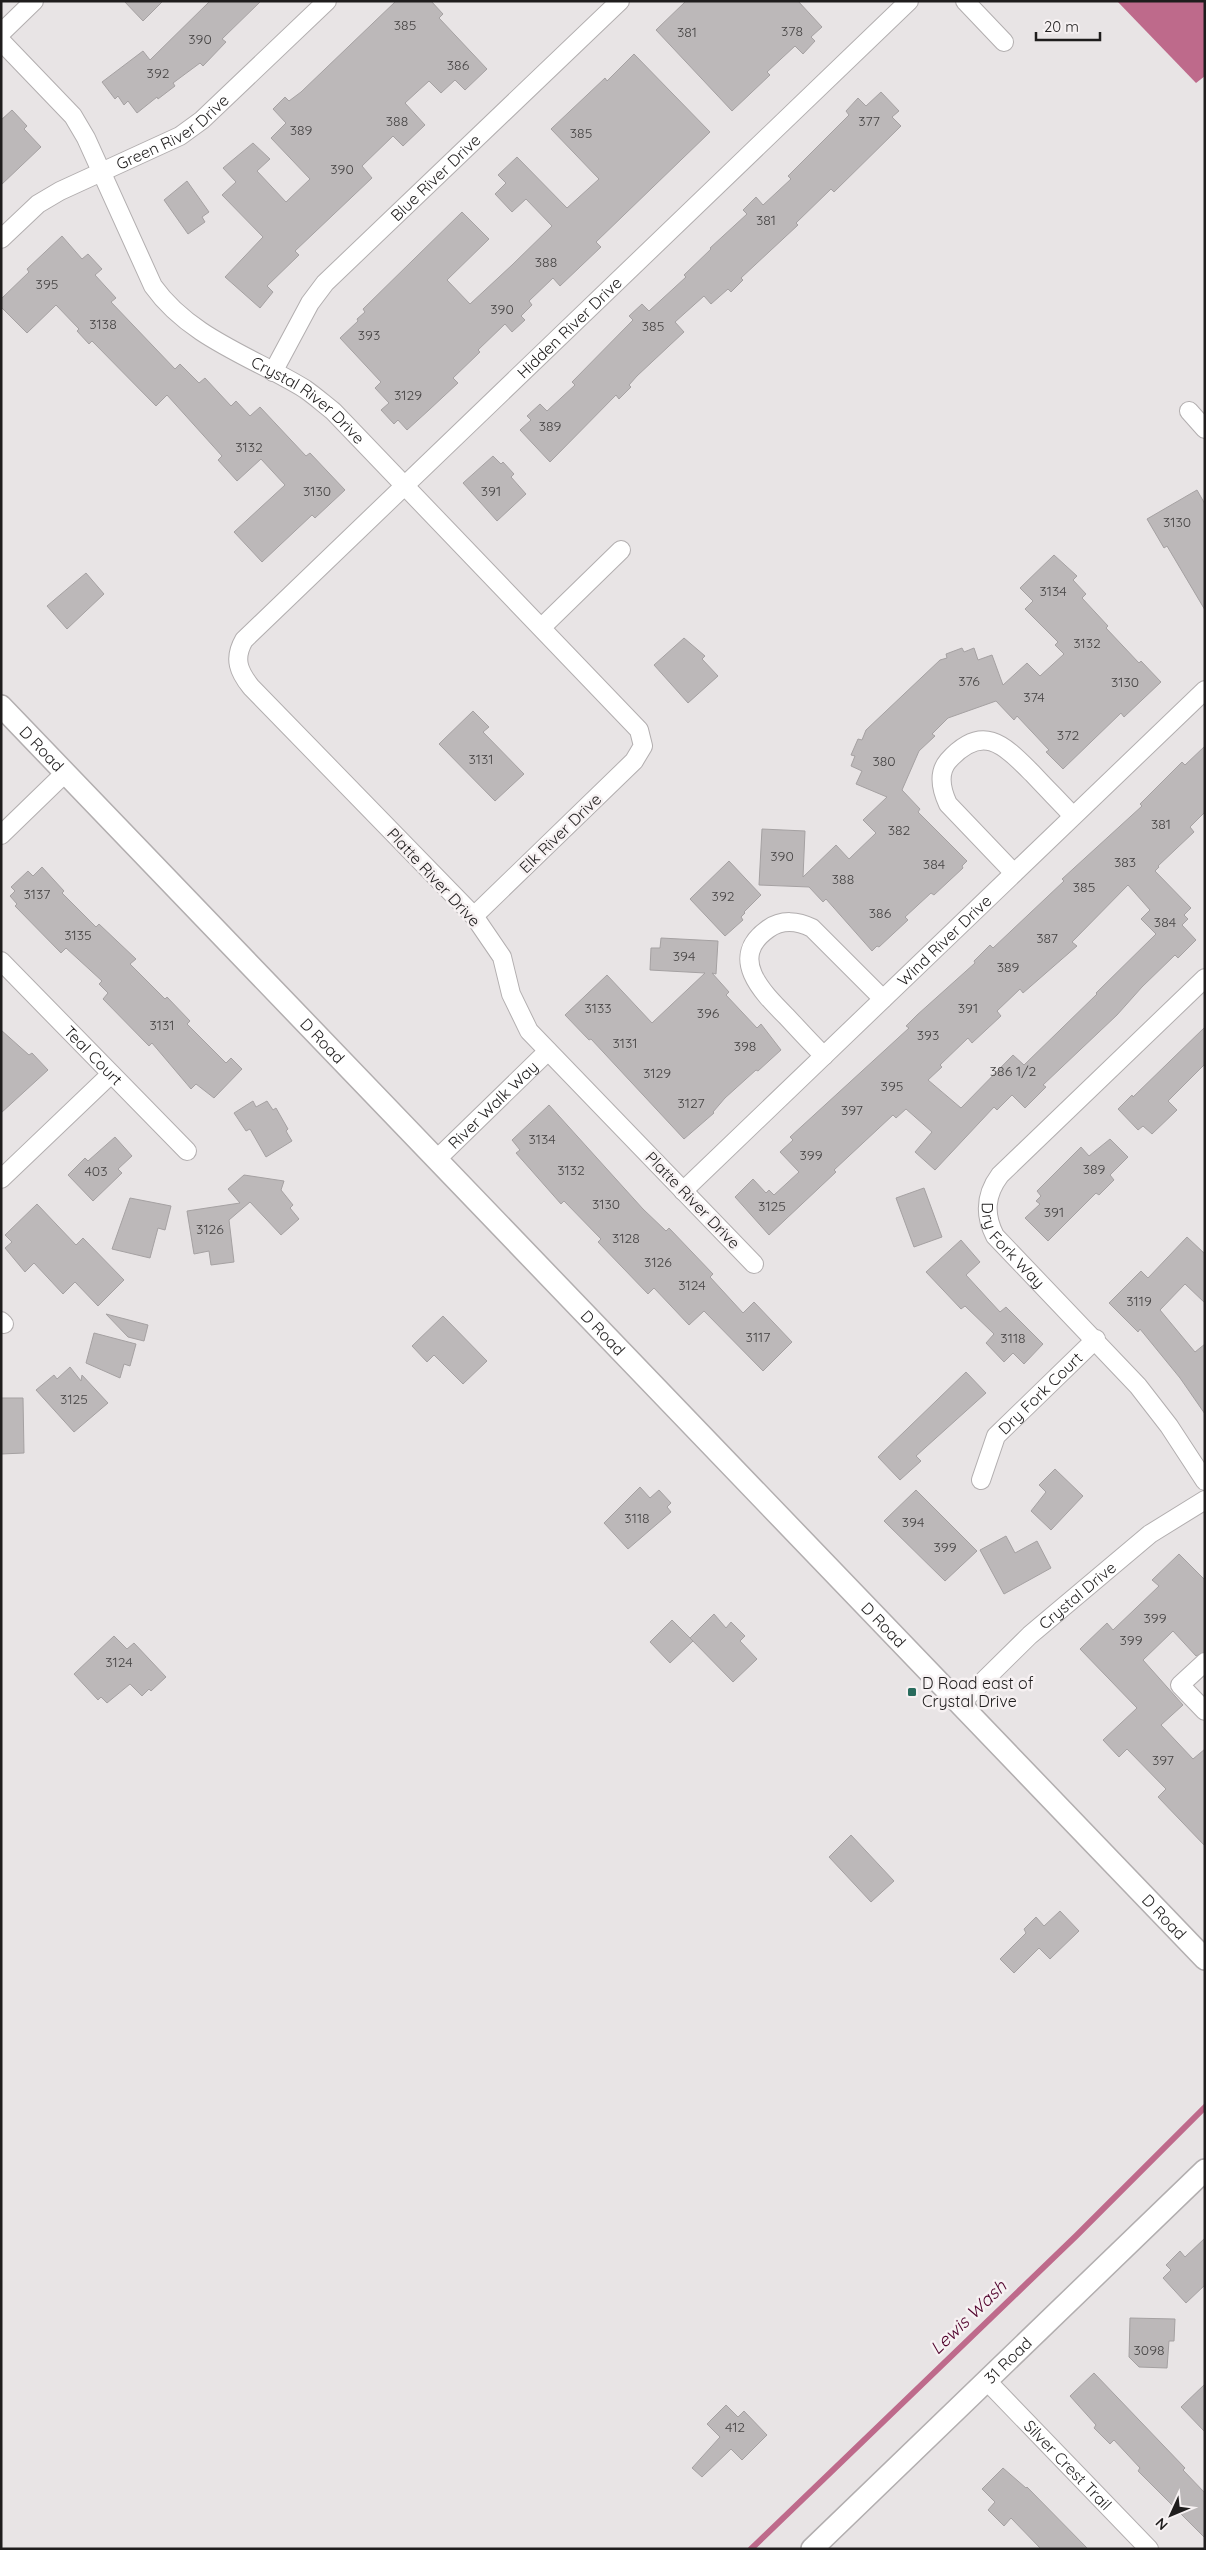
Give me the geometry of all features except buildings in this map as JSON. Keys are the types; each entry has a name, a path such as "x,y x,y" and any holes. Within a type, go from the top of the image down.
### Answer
{"street":[{"path":"1,33 34,1"},
{"name":"Green River Drive","path":"1,239 38,204 101,172 180,136 202,120 327,1"},
{"name":"Blue River Drive","path":"273,372 310,303 325,282 620,1"},
{"name":"Hidden River Drive","path":"237,657 244,640 909,1"},
{"path":"965,1 1004,42"},
{"name":"Crystal River Drive","path":"1,41 73,116 86,138 153,286 167,305 205,334 306,390 333,411 628,717 639,730 643,746"},
{"path":"1189,411 1205,430"},
{"path":"542,627 621,550"},
{"name":"Platte River Drive","path":"237,657 240,673 251,688 474,916 502,957 511,994 529,1031 754,1264"},
{"name":"Wind River Drive","path":"683,1191 1205,690"},
{"name":"D Road","path":"1,706 1205,1959"},
{"path":"1014,873 948,804 942,791 941,775 946,763 964,745 975,741 992,741 1008,748 1073,816"},
{"name":"Elk River Drive","path":"474,916 622,774 634,761 643,746"},
{"path":"1,835 65,773"},
{"path":"824,1056 755,982 750,967 751,951 763,933 781,923 802,923 812,928 882,999"},
{"name":"Teal Court","path":"1,961 187,1151"},
{"name":"Dry Fork Way","path":"1205,978 1000,1175 989,1194 987,1215 995,1236 1096,1339 1138,1386 1169,1426 1205,1481"},
{"name":"River Walk Way","path":"437,1159 548,1051"},
{"path":"1,1179 112,1074"},
{"name":"Dry Fork Court","path":"981,1480 996,1436 1096,1339"},
{"name":"Crystal Drive","path":"960,1704 1030,1635 1142,1541 1205,1500"},
{"path":"1205,1662 1180,1685 1205,1711"},
{"name":"31 Road","path":"812,2549 1205,2170"},
{"name":"Silver Crest Trail","path":"986,2380 1149,2549"}],"shaded area":[{"path":"1117,1 1205,1 1205,76 1196,83"}],"waterway":[{"name":"Lewis Wash","path":"751,2549 1076,2236 1205,2107"}],"place":[{"name":"D Road east of Crystal Drive","path":"912,1692"}]}
